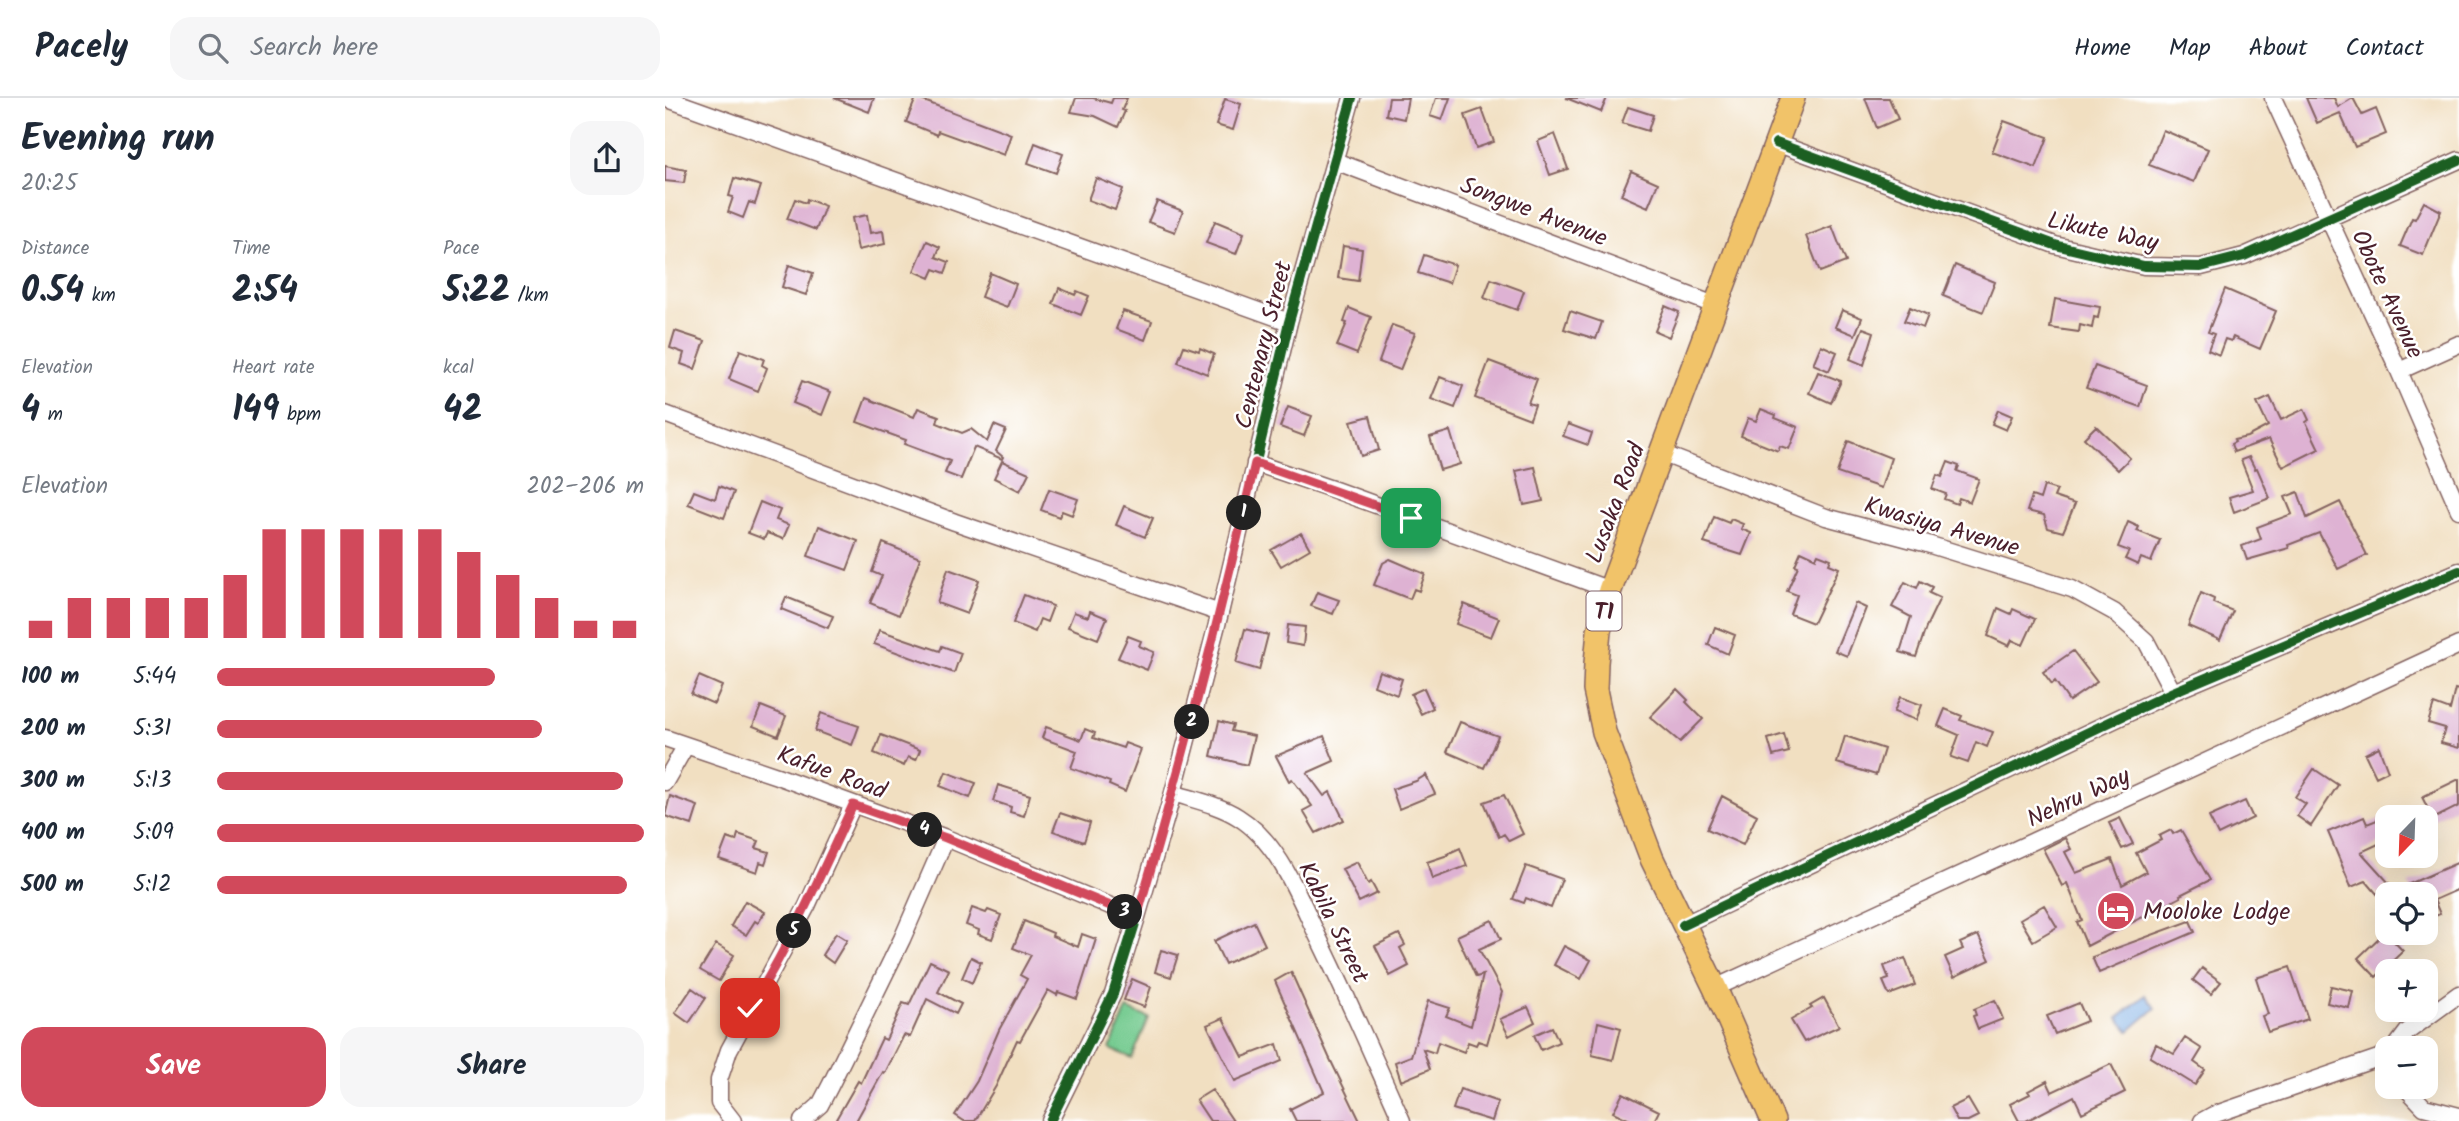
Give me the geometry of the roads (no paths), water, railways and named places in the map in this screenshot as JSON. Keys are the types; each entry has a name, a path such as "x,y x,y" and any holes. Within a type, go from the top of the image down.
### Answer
{"highway":[{"name":"Lusaka Road","path":"1773,1121 1715,988 1652,859 1604,732 1595,690 1595,663 1599,631 1610,590 1793,98"}],"street":[{"path":"665,98 1289,322"},
{"name":"Centenary Street","path":"1050,1121 1113,995 1137,917 1220,613 1289,322 1352,98"},
{"name":"Obote Avenue","path":"2273,98 2399,370 2459,510"},
{"name":"Likute Way","path":"1776,142 2055,245 2144,265 2201,267 2244,256 2459,160"},
{"name":"Songwe Avenue","path":"1335,161 1717,306"},
{"path":"2399,370 2459,344"},
{"path":"665,414 954,522 1220,613"},
{"name":"Kwasiya Avenue","path":"1661,453 1826,517 1924,543 2073,589 2114,611 2146,641 2173,692"},
{"path":"1255,463 1610,590"},
{"path":"1683,925 2173,692 2459,571"},
{"name":"Nehru Way","path":"1715,988 2459,645"},
{"name":"Kafue Road","path":"665,738 946,838 1137,917"},
{"path":"665,782 685,747"},
{"name":"Kabila Street","path":"1173,793 1220,808 1240,818 1263,838 1286,870 1402,1121"},
{"path":"733,1121 719,1103 719,1080 729,1050 807,906 853,805"},
{"path":"802,1121 820,1105 831,1086 902,939 946,838"},
{"path":"2404,1036 2459,994"},
{"path":"2202,1121 2375,1059"},
{"path":"2416,1099 2424,1107 2459,1116"}],"water":[{"path":"2145,995 2156,1008 2129,1031 2118,1018"}],"place":[{"name":"Mooloke Lodge","path":"2116,911"}]}
